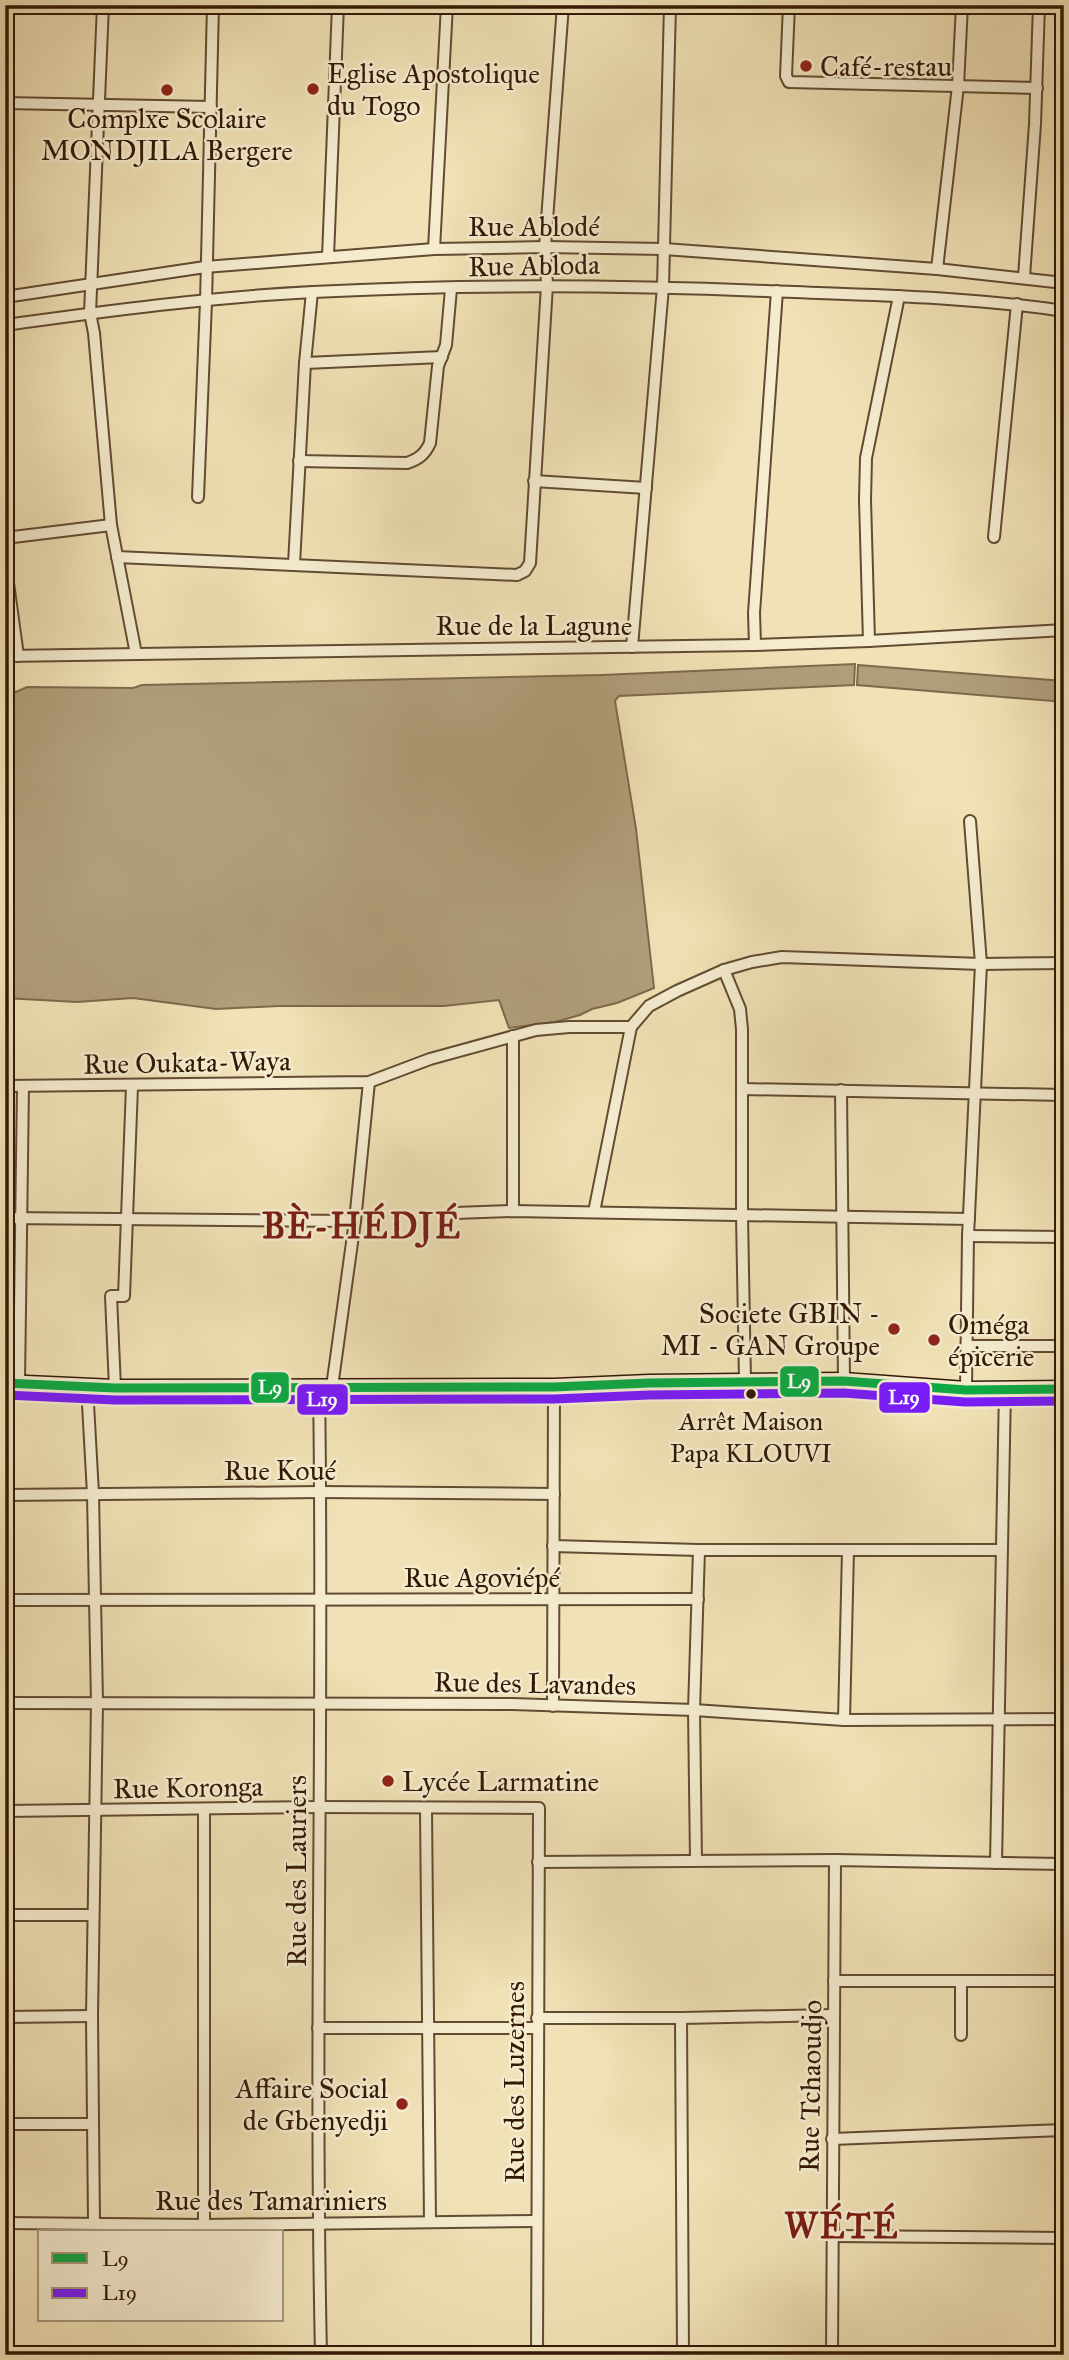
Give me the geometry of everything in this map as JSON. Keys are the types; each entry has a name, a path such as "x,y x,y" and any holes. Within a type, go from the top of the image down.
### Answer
{"street":[{"path":"103,5 89,284 90,313 111,525 136,654"},
{"path":"198,496 213,5"},
{"path":"328,257 338,5"},
{"path":"433,249 447,5"},
{"path":"117,557 517,575 525,570 530,563 547,285 545,247 563,5"},
{"path":"632,647 663,287 670,5"},
{"path":"789,5 786,76 789,82 1037,88"},
{"path":"937,270 957,86 962,5"},
{"path":"1024,277 1037,88 1039,5"},
{"path":"5,103 211,107"},
{"name":"Rue Ablodé","path":"5,297 205,267 433,249 545,247 664,249 1024,277 1064,283"},
{"name":"Rue Abloda","path":"5,325 90,313 312,292 547,285 899,296 1017,304 1064,311"},
{"path":"299,461 407,463 418,459 426,451 430,443 438,366 446,345 451,289"},
{"path":"294,564 305,363 312,292"},
{"path":"755,645 754,613 776,292"},
{"path":"869,641 866,458 899,296"},
{"path":"994,537 1017,304"},
{"path":"305,363 442,357"},
{"path":"534,481 646,488"},
{"path":"5,538 111,525"},
{"path":"5,561 18,656"},
{"name":"Rue de la Lagune","path":"5,656 396,648 755,645 1064,630"},
{"path":"965,1390 968,1236 981,964 970,821"},
{"path":"594,1212 631,1027 649,1006 724,970 782,957 981,964 1064,963"},
{"path":"724,970 741,1017 745,1381"},
{"name":"Rue Oukata-Waya","path":"5,1086 369,1082 430,1059 513,1036 547,1029 631,1027"},
{"path":"513,1036 513,1211"},
{"name":"Rue des Lauriers","path":"321,2355 318,2224 320,1492 325,1387 355,1221 369,1082"},
{"path":"23,1086 23,1218 12,1383 115,1388 554,1387 844,1381 965,1390 1064,1389"},
{"path":"115,1388 111,1296 124,1296 132,1086"},
{"path":"742,1089 1064,1095"},
{"path":"841,1090 844,1381"},
{"path":"454,1213 513,1211 969,1219"},
{"path":"5,1218 355,1221"},
{"path":"968,1236 1064,1237"},
{"path":"966,1346 1064,1346"},
{"path":"87,1386 93,1494 96,1703 92,1915 94,2222"},
{"path":"552,1706 555,1600 554,1387"},
{"path":"996,1863 1005,1389"},
{"name":"Rue Koué","path":"5,1495 320,1492 554,1494"},
{"path":"553,1546 699,1550 1001,1550"},
{"path":"696,1860 694,1710 699,1550"},
{"path":"844,1720 848,1550"},
{"name":"Rue Agoviépé","path":"5,1600 698,1599"},
{"name":"Rue des Lavandes","path":"5,1703 552,1706 694,1710 844,1720 1064,1719"},
{"name":"Rue Koronga","path":"5,1811 319,1807 539,1808"},
{"name":"Rue des Luzernes","path":"537,2355 539,1808"},
{"path":"426,1809 430,2222"},
{"path":"204,1810 204,2225"},
{"path":"538,1862 835,1860 1064,1864"},
{"name":"Rue Tchaoudjo","path":"832,2355 835,1860"},
{"path":"5,1915 92,1915"},
{"path":"834,1981 1064,1981 1061,2082"},
{"path":"961,1981 961,2035"},
{"path":"318,2028 427,2028 833,2015"},
{"path":"5,2017 92,2016"},
{"path":"681,2018 683,2355"},
{"path":"5,2124 92,2124"},
{"path":"832,2139 1064,2130"},
{"name":"Rue des Tamariniers","path":"5,2223 204,2225 536,2221"},
{"path":"832,2236 1064,2238"}],"shaded area":[{"path":"855,664 854,685 619,696 615,701 636,829 654,988 617,1003 555,1022 509,1028 499,1000 444,1006 279,1006 216,1009 133,998 77,1002 5,998 5,687 16,692 27,687 133,688 142,685 602,675"},
{"path":"858,665 1064,681 1064,702 857,685"}],"transit line":[{"name":"L9","path":"5,1383 115,1388 554,1387 844,1381 966,1390 1064,1389"},
{"name":"L19","path":"5,1395 115,1400 554,1399 844,1393 965,1402 1064,1401"}],"place":[{"name":"Café-restau","path":"806,66"},
{"name":"Eglise Apostolique du Togo","path":"313,89"},
{"name":"Complxe Scolaire MONDJILA Bergere","path":"167,90"},
{"name":"Societe GBIN - MI - GAN Groupe","path":"894,1329"},
{"name":"Oméga épicerie","path":"934,1340"},
{"name":"Arrêt Maison Papa KLOUVI","path":"751,1394"},
{"name":"Lycée Larmatine","path":"388,1781"},
{"name":"Affaire Social de Gbenyedji","path":"402,2104"}],"district":[{"name":"BÈ-HÉDJÉ","path":"362,1226"},
{"name":"WÉTÉ","path":"842,2226"}]}
